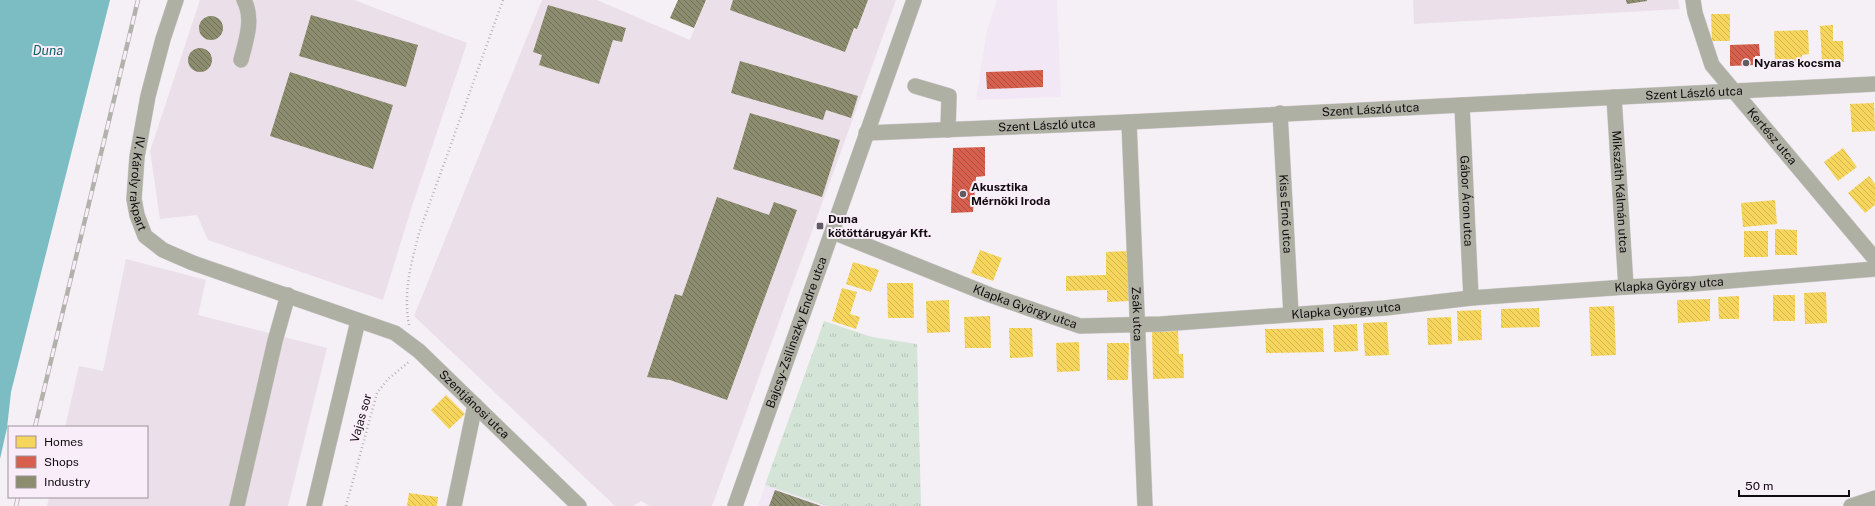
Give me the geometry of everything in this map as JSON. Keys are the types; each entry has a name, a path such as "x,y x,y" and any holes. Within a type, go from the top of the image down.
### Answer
{"street":[{"name":"IV. Károly rakpart","path":"176,0 163,39 148,96 137,157 134,199 146,236 163,250 193,263 288,295 358,321"},
{"path":"241,60 249,26 250,14 244,0"},
{"name":"Bajcsy-Zsilinszky Endre utca","path":"735,506 914,0"},
{"name":"Kertész utca","path":"1693,0 1695,13 1712,65 1732,91 1875,259"},
{"name":"Szent László utca","path":"866,133 1129,122 1280,113 1875,84"},
{"path":"915,86 949,96 948,130"},
{"name":"Mikszáth Kálmán utca","path":"1614,97 1626,287"},
{"name":"Gábor Áron utca","path":"1462,105 1471,298"},
{"name":"Kiss Ernő utca","path":"1280,113 1291,314"},
{"name":"Zsák utca","path":"1129,122 1145,506"},
{"name":"Klapka György utca","path":"832,232 990,295 1080,326 1137,325 1385,308 1471,298 1692,284 1875,269"},
{"path":"237,506 275,341 288,295"},
{"path":"314,506 358,321"},
{"name":"Szentjánosi utca","path":"358,321 395,333 421,353 579,506"},
{"path":"454,506 475,405"},
{"path":"1851,506 1875,498"}],"path":[{"path":"409,326 406,307 408,272 419,233 503,0"},
{"name":"Vajas sor","path":"346,506 377,394 388,379 421,353"}],"shaded area":[{"path":"200,0 354,0 467,43 412,206 383,300 208,240 197,215 160,219 150,151"},
{"path":"542,0 597,0 690,40 706,0 896,0 712,506 650,506 641,501 633,506 615,506 414,316"},
{"path":"997,0 1057,0 1061,97 976,100 987,30"},
{"path":"1413,0 1678,0 1680,9 1414,24"},
{"path":"126,259 206,280 198,315 327,348 288,506 47,506 49,498 148,498 148,426 65,426 79,366 103,371"},
{"path":"765,485 827,506 758,506"}],"green space":[{"path":"824,321 872,337 917,344 921,506 827,506 765,485"}],"water":[{"name":"Duna","path":"0,0 110,0 11,392 7,428 0,459"}],"building: Homes":[{"path":"1711,14 1730,14 1730,41 1712,41"},
{"path":"1833,25 1833,41 1843,41 1844,62 1822,63 1820,26"},
{"path":"1808,30 1809,54 1802,55 1802,63 1775,64 1774,31"},
{"path":"1874,103 1875,131 1852,132 1850,104"},
{"path":"1843,148 1857,167 1838,181 1824,162"},
{"path":"1869,176 1875,184 1875,205 1865,213 1848,193"},
{"path":"1775,200 1777,224 1743,227 1741,203"},
{"path":"1775,229 1797,230 1797,255 1775,255"},
{"path":"1744,231 1768,231 1768,257 1744,257"},
{"path":"980,250 1002,258 993,281 971,273"},
{"path":"1129,251 1130,301 1107,302 1107,290 1066,291 1066,276 1106,275 1106,252"},
{"path":"853,262 879,270 871,292 846,284"},
{"path":"887,283 913,283 914,318 888,318"},
{"path":"842,288 857,292 850,314 860,317 856,329 832,321"},
{"path":"1826,292 1827,323 1805,324 1804,293"},
{"path":"1773,295 1795,295 1795,321 1773,321"},
{"path":"1739,296 1739,319 1719,319 1718,297"},
{"path":"1710,299 1710,321 1678,323 1677,300"},
{"path":"949,300 950,332 927,333 926,301"},
{"path":"1614,306 1616,355 1591,356 1589,307"},
{"path":"1539,308 1540,327 1501,328 1501,309"},
{"path":"1481,310 1482,340 1458,341 1457,311"},
{"path":"990,316 991,348 965,348 964,317"},
{"path":"1451,317 1452,344 1428,345 1427,318"},
{"path":"1387,322 1389,355 1365,356 1363,323"},
{"path":"1357,324 1358,351 1334,352 1333,325"},
{"path":"1009,328 1032,328 1033,357 1010,358"},
{"path":"1323,328 1324,352 1266,353 1265,329"},
{"path":"1178,331 1179,354 1183,354 1184,378 1153,379 1152,332"},
{"path":"1079,342 1080,371 1057,372 1056,343"},
{"path":"1107,343 1129,343 1128,380 1107,380"},
{"path":"446,395 465,414 449,429 431,410"},
{"path":"409,493 438,497 437,506 407,506"}],"building: Shops":[{"path":"1759,44 1760,56 1755,56 1755,65 1730,66 1730,45"},
{"path":"1043,70 1043,87 987,89 986,72"},
{"name":"Akusztika Mérnöki Iroda","path":"985,147 985,176 976,177 973,212 951,213 953,148"}],"building: Industry":[{"path":"678,0 706,0 694,28 670,18"},
{"path":"733,0 868,0 857,29 854,28 845,52 730,10"},
{"path":"1626,0 1647,0 1647,1 1627,4"},
{"path":"548,5 626,28 622,42 613,40 599,84 539,65 542,55 533,52"},
{"path":"311,15 418,45 406,87 299,56"},
{"path":"211,16 220,19 223,28 220,37 211,40 202,37 199,28 202,19"},
{"path":"200,48 209,51 212,60 209,69 200,72 191,69 188,60 191,51"},
{"path":"740,61 858,96 851,118 826,110 823,120 731,93"},
{"path":"290,72 393,105 373,169 270,136"},
{"path":"750,113 840,140 822,197 733,169"},
{"path":"717,197 769,215 774,202 797,210 727,400 670,380 647,377 675,294 682,296"},
{"path":"775,490 821,506 769,506"}],"railway":[{"path":"35,426 138,0"},
{"path":"16,506 18,498"}],"place":[{"name":"Nyaras kocsma","path":"1746,63"},
{"name":"Akusztika Mérnöki Iroda","path":"963,194"},
{"name":"Duna kötöttárugyár Kft.","path":"820,226"}]}
